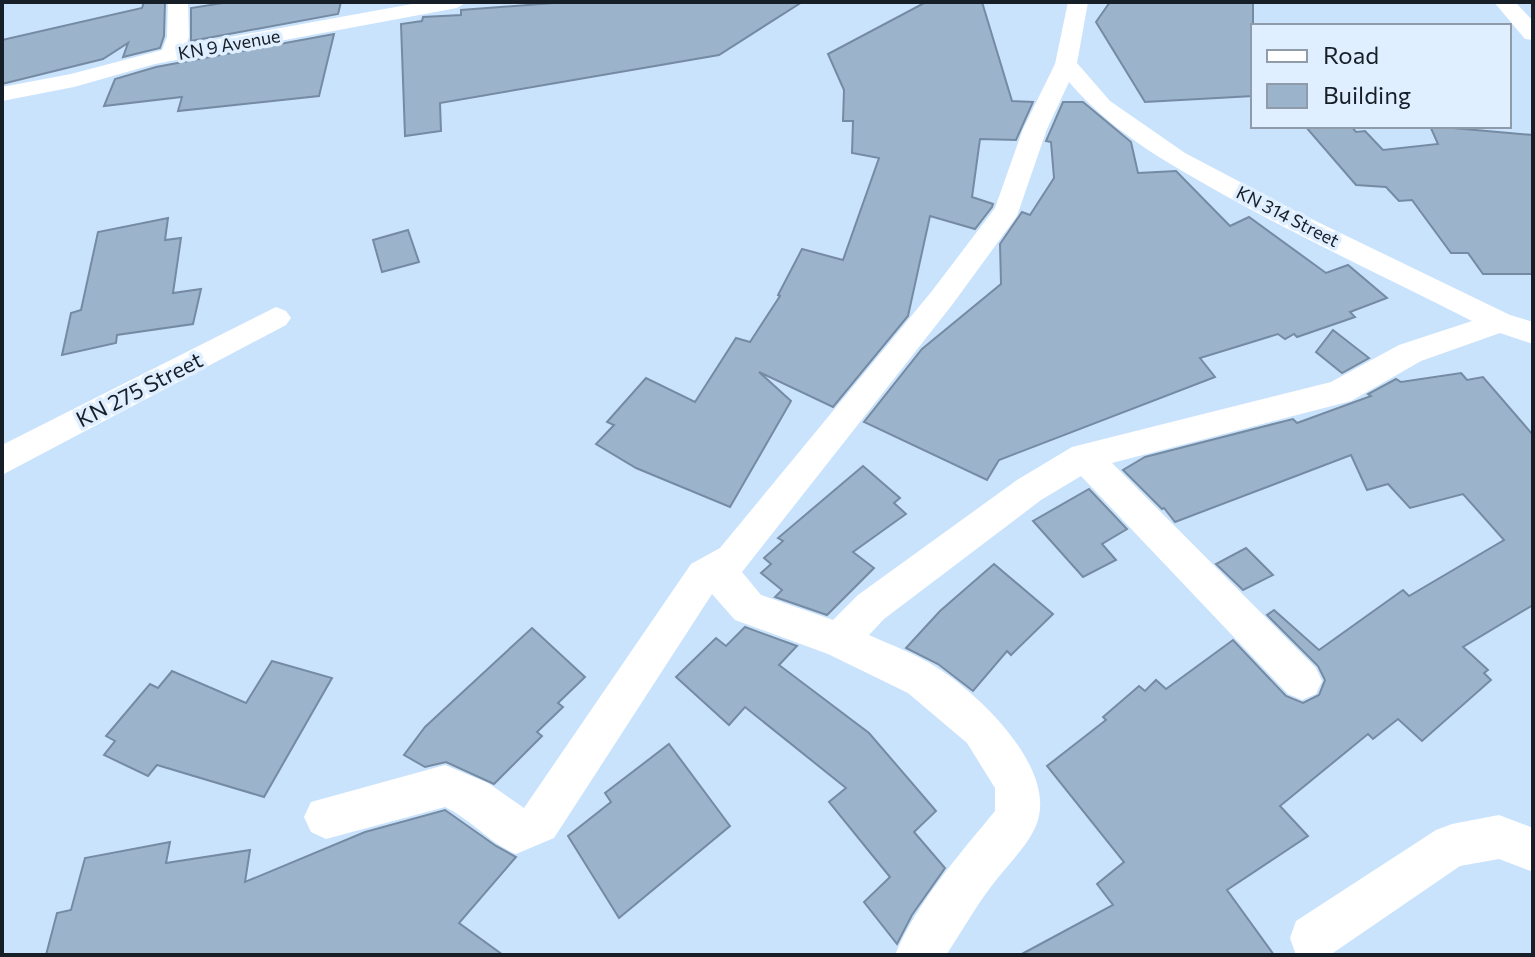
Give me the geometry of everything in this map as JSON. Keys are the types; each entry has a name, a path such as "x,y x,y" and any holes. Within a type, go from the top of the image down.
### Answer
{"street":[{"path":"171,54 178,37 178,2"},
{"name":"KN 9 Avenue","path":"2,94 74,80 171,54 457,2"},
{"path":"326,817 445,786 473,798 516,832 539,823 554,805 704,575 733,559 942,298 1008,210 1035,129 1066,64 1078,2"},
{"path":"1504,2 1533,34"},
{"name":"KN 314 Street","path":"1066,64 1102,106 1176,158 1286,217 1500,322 1533,333"},
{"name":"KN 275 Street","path":"2,461 276,318"},
{"path":"839,640 871,607 1029,490 1084,457 1340,392 1410,353 1500,322"},
{"path":"1084,457 1302,681"},
{"path":"704,575 728,583 748,608 839,640 922,680 981,729 1016,783 1017,819 972,874 919,955"},
{"path":"1313,938 1452,846 1499,837 1533,850"}],"building":[{"path":"144,2 165,2 164,36 160,48 123,57 128,43 103,59 2,84 2,40 142,8"},
{"path":"229,2 341,2 338,14 191,41 191,8"},
{"path":"567,2 802,2 719,55 440,103 441,131 405,136 401,24 422,21 423,17 461,15 461,10"},
{"path":"926,2 982,2 1012,101 1033,102 1016,140 980,139 972,197 993,204 992,207 975,229 930,216 908,316 833,407 759,372 791,401 730,507 636,468 596,444 614,425 607,422 646,378 695,402 736,338 750,342 780,296 802,249 843,260 879,158 852,153 853,121 843,121 844,90 828,54"},
{"path":"1110,2 1253,2 1251,96 1145,102 1096,22"},
{"path":"334,34 319,96 178,111 182,97 104,106 115,79 156,67"},
{"path":"1063,102 1083,102 1131,142 1138,173 1176,171 1230,226 1249,217 1326,273 1348,265 1387,298 1350,312 1355,317 1297,337 1294,334 1285,339 1278,334 1200,358 1215,377 999,460 987,480 864,422 922,349 1001,284 1000,244 1022,212 1030,215 1054,178 1051,142 1046,141"},
{"path":"1307,128 1365,131 1383,150 1438,144 1431,128 1533,135 1533,274 1483,274 1468,253 1451,253 1412,200 1399,201 1386,187 1356,185"},
{"path":"168,218 165,240 181,238 173,293 201,289 193,324 117,335 116,343 62,355 71,313 81,310 98,232"},
{"path":"408,230 419,262 382,272 373,240"},
{"path":"1333,330 1369,358 1342,373 1316,352"},
{"path":"1461,373 1467,380 1483,377 1533,435 1533,605 1463,647 1488,670 1484,673 1491,680 1422,741 1398,719 1373,739 1368,734 1280,806 1308,836 1227,890 1274,955 1020,955 1113,905 1097,884 1124,862 1047,766 1106,720 1103,717 1139,686 1145,691 1156,680 1166,689 1233,640 1286,696 1303,703 1319,695 1325,680 1318,666 1267,615 1274,610 1319,650 1403,590 1409,596 1504,540 1463,494 1410,508 1388,484 1367,490 1351,455 1175,522 1123,470 1145,457 1293,419 1297,423 1371,396 1368,394 1396,379 1401,382"},
{"path":"863,466 900,498 894,503 906,514 853,552 874,568 827,615 775,597 782,590 761,573 771,564 764,558 783,541 778,538"},
{"path":"1089,489 1127,529 1102,544 1116,560 1083,577 1033,521"},
{"path":"1246,548 1273,575 1243,590 1216,564"},
{"path":"994,564 1053,614 1011,655 1007,651 973,691 938,664 906,648 940,611"},
{"path":"745,627 797,646 779,665 869,733 936,811 914,832 945,868 912,915 897,944 864,902 890,877 829,802 846,788 745,707 729,725 676,677 716,638 726,646"},
{"path":"532,628 585,677 558,703 563,707 537,732 542,736 494,784 446,762 425,767 404,755 425,727"},
{"path":"272,661 332,678 264,797 157,765 148,776 104,755 115,741 106,736 150,684 158,688 172,671 246,703"},
{"path":"669,744 730,826 619,918 568,836 611,802 605,793"},
{"path":"445,810 516,857 459,923 503,955 46,955 57,913 71,910 85,858 170,842 166,863 250,850 245,882 365,832"}]}
